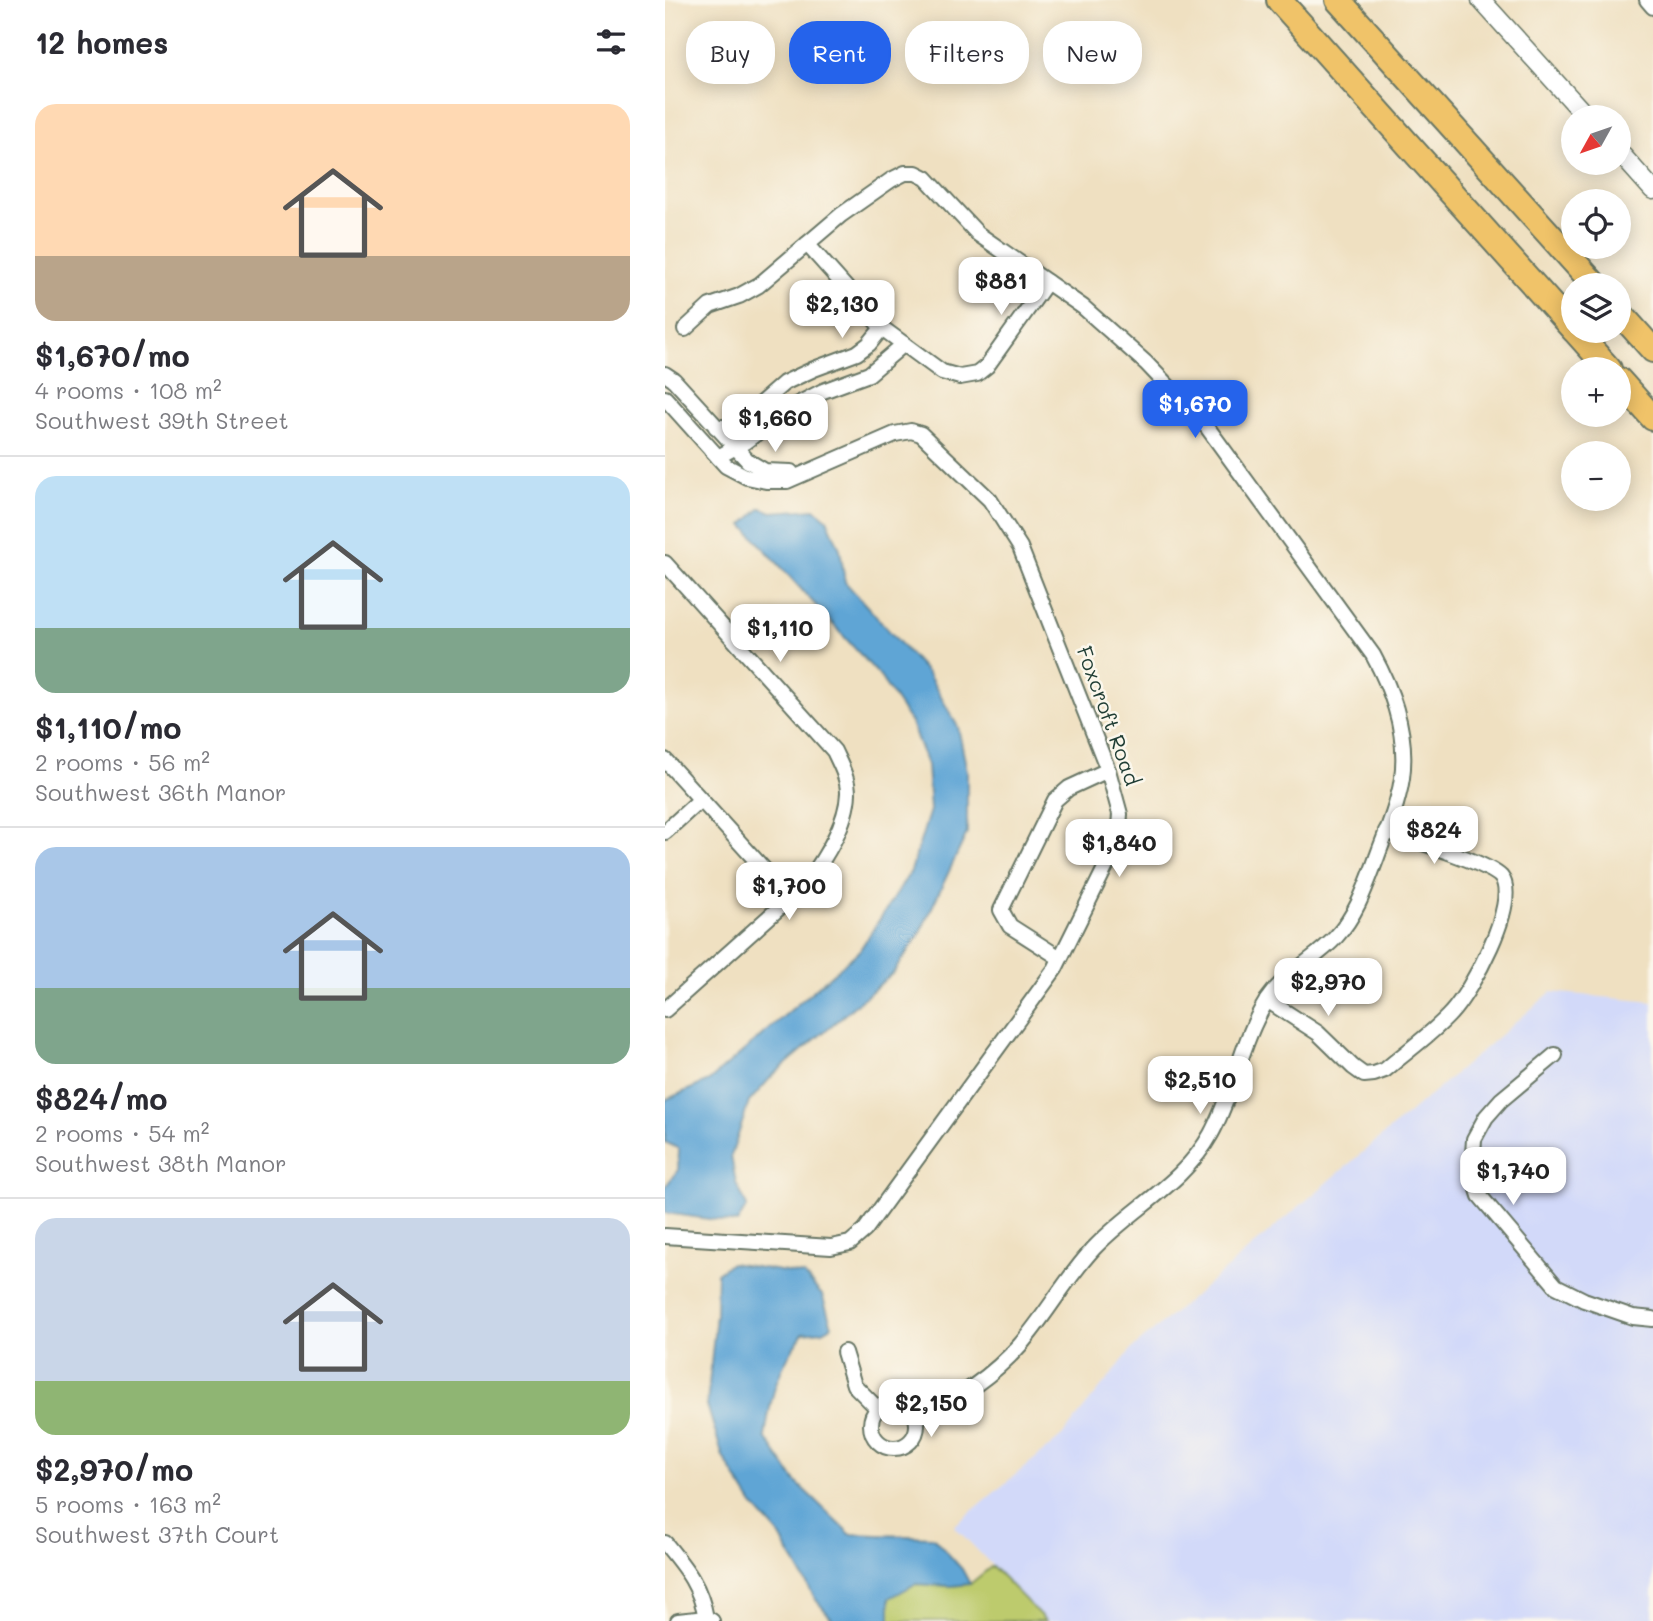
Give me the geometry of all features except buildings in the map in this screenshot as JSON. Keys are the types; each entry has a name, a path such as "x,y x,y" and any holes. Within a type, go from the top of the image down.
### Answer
{"highway":[{"path":"1279,0 1561,315"},
{"path":"1338,0 1584,273"},
{"path":"1631,325 1653,350"},
{"path":"1586,343 1598,357"},
{"path":"1631,393 1653,418"}],"street":[{"path":"1481,0 1576,105"},
{"path":"1647,0 1653,7"},
{"path":"1631,165 1653,190"},
{"path":"685,329 710,306 739,296 759,285 841,215 891,180 905,173 916,173 926,178 978,234 1083,307 1128,347 1207,427 1373,655 1388,683 1399,716 1404,762 1399,796 1362,898 1335,938 1281,983 1267,1000 1252,1029 1211,1134 1193,1160 1172,1181 1095,1247 1021,1344 1002,1364 952,1402 917,1418"},
{"path":"807,244 883,328 942,372 960,377 977,374 987,366 1047,282"},
{"path":"716,427 727,427 744,418 784,383 857,354 883,328"},
{"path":"718,457 792,407 823,391 869,374 904,344"},
{"path":"814,369 823,391"},
{"path":"665,374 674,380 747,461 765,471 810,470"},
{"path":"665,398 726,466 747,477 787,481 810,470"},
{"name":"Foxcroft Road","path":"665,1236 831,1247 850,1243 865,1230 1055,969 1118,842 1120,814 1108,770 1020,547 990,500 921,434 911,431 895,434 810,470"},
{"path":"665,563 834,751 843,770 848,791 845,814 821,864 807,883 665,1010"},
{"path":"665,760 790,898"},
{"path":"1060,958 1010,926 1001,911 1055,800 1069,788 1108,770"},
{"path":"665,832 700,800"},
{"path":"1267,1000 1318,1033 1364,1075 1385,1069 1452,1013 1485,959 1502,914 1507,890 1499,875 1488,867 1386,831"},
{"path":"1555,1055 1501,1100 1486,1117 1474,1139 1472,1170 1480,1196 1556,1286 1584,1300 1633,1317 1653,1319"},
{"path":"844,1352 853,1385 878,1409"},
{"path":"887,1403 906,1404 913,1409 917,1418 917,1427 909,1440 896,1447 878,1443 872,1436 872,1417 887,1403"},
{"path":"665,1543 693,1578 709,1620 678,1621"}],"shaded area":[{"path":"1551,992 1653,1002 1653,1621 1046,1621 954,1526 1062,1436 1132,1349"}],"green space":[{"path":"992,1566 1046,1621 890,1621 889,1598 915,1584 970,1584"}],"water":[{"path":"761,508 772,512 815,509 827,519 840,549 845,582 928,674 958,727 967,771 967,833 920,933 893,973 772,1076 749,1102 731,1156 736,1183 747,1206 737,1223 665,1213 665,1187 678,1170 679,1149 665,1142 665,1100 709,1081 859,951 911,871 930,810 927,765 911,723 879,675 743,525"},
{"path":"731,1263 804,1275 822,1295 832,1326 823,1331 803,1333 781,1371 770,1408 765,1437 796,1482 850,1534 933,1537 962,1569 970,1584 915,1584 890,1598 890,1621 834,1621 816,1600 778,1533 753,1505 723,1457 707,1405 716,1314 717,1273"}]}
